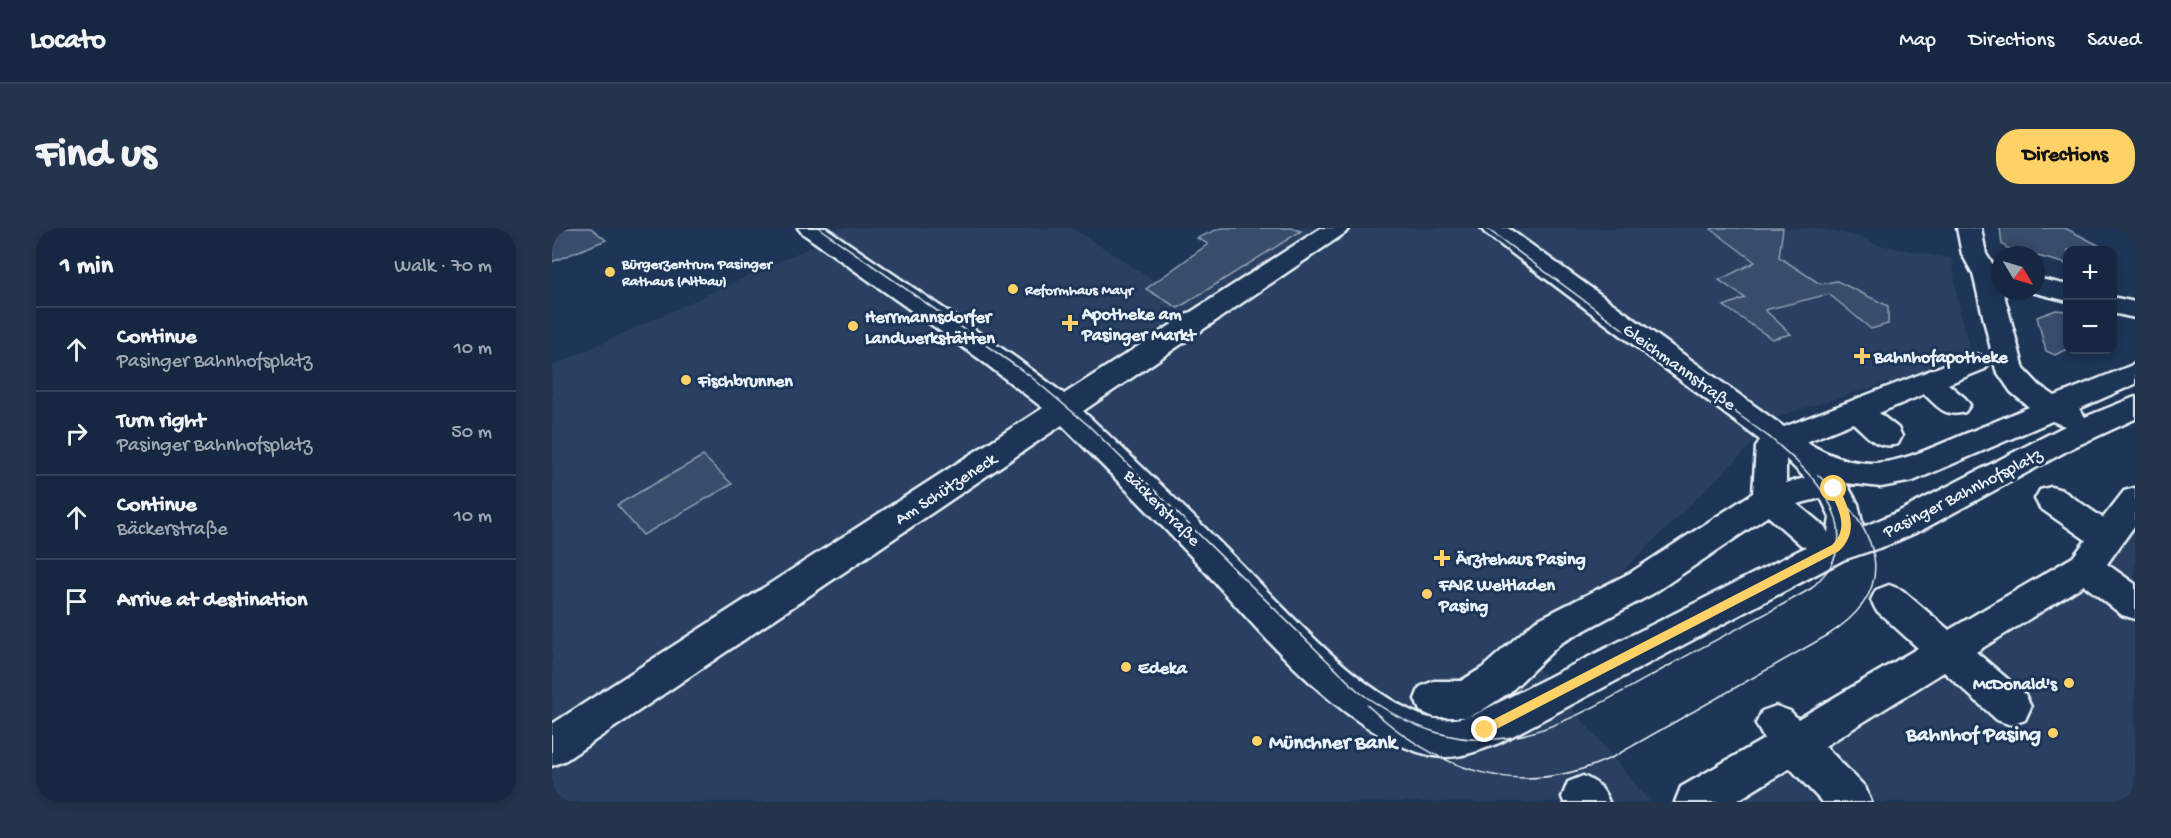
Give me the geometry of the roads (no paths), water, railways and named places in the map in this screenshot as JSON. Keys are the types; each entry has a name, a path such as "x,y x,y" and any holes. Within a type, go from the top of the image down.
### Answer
{"street":[{"name":"Bäckerstraße","path":"810,228 989,351 1063,410 1208,552 1265,613 1334,677 1374,709 1419,734 1451,740 1479,732 1508,695"},
{"name":"Am Schützeneck","path":"552,747 1337,228"},
{"name":"Gleichmannstraße","path":"1493,228 1785,443 1812,460 1830,467 1853,473 1879,475"},
{"path":"1969,228 1974,254 1991,273"},
{"path":"2045,288 2063,292"},
{"path":"1998,300 2010,369 2024,387 2052,409 2090,427"},
{"path":"2117,305 2135,310"},
{"path":"1822,543 1769,499 1785,443 1856,410 1975,363"},
{"name":"Pasinger Bahnhofsplatz","path":"1879,475 1913,470 2135,373"},
{"path":"1927,382 1955,405"},
{"name":"Pasinger Bahnhofsplatz","path":"1445,688 1467,699 1508,695 1822,543 1876,536 1910,521 2090,427 2135,407"},
{"path":"1856,410 1887,436"},
{"name":"Pasinger Bahnhofsplatz","path":"1785,443 1827,480 1843,506 1847,530 1842,542 1822,543"},
{"name":"Pasinger Bahnhofsplatz","path":"1508,695 1548,632 1642,583 1769,499 1814,488"},
{"path":"2051,499 2117,528"},
{"path":"2117,528 2135,604"},
{"path":"1696,802 1785,734 1948,650 2117,528"},
{"path":"1889,600 2011,707"},
{"path":"1785,734 1850,802"}],"tram line":[{"path":"819,228 1030,376 1088,425 1358,691 1402,719 1443,734 1481,740 1518,736 1554,725 1630,688 1812,588 1830,567 1838,548 1838,529 1833,511 1824,493 1811,477 1770,438"},
{"path":"1486,228 1770,438"},
{"path":"1367,705 1423,748 1482,773 1513,778 1545,777 1579,770 1613,757 1828,635 1853,616 1868,596 1874,576 1874,555 1867,535 1838,494 1818,475"}],"place":[{"name":"Bürgerzentrum Pasinger Rathaus (Altbau)","path":"610,272"},
{"name":"Reformhaus Mayr","path":"1013,289"},
{"name":"Apotheke am Pasinger Markt","path":"1070,323"},
{"name":"Herrmannsdorfer Landwerkstätten","path":"853,326"},
{"name":"Bahnhofapotheke","path":"1862,356"},
{"name":"Fischbrunnen","path":"686,380"},
{"name":"Ärztehaus Pasing","path":"1442,558"},
{"name":"FAIR Weltladen Pasing","path":"1427,594"},
{"name":"Edeka","path":"1126,667"},
{"name":"McDonald's","path":"2069,683"},
{"name":"Bahnhof Pasing","path":"2053,733"},
{"name":"Münchner Bank","path":"1257,741"}]}
